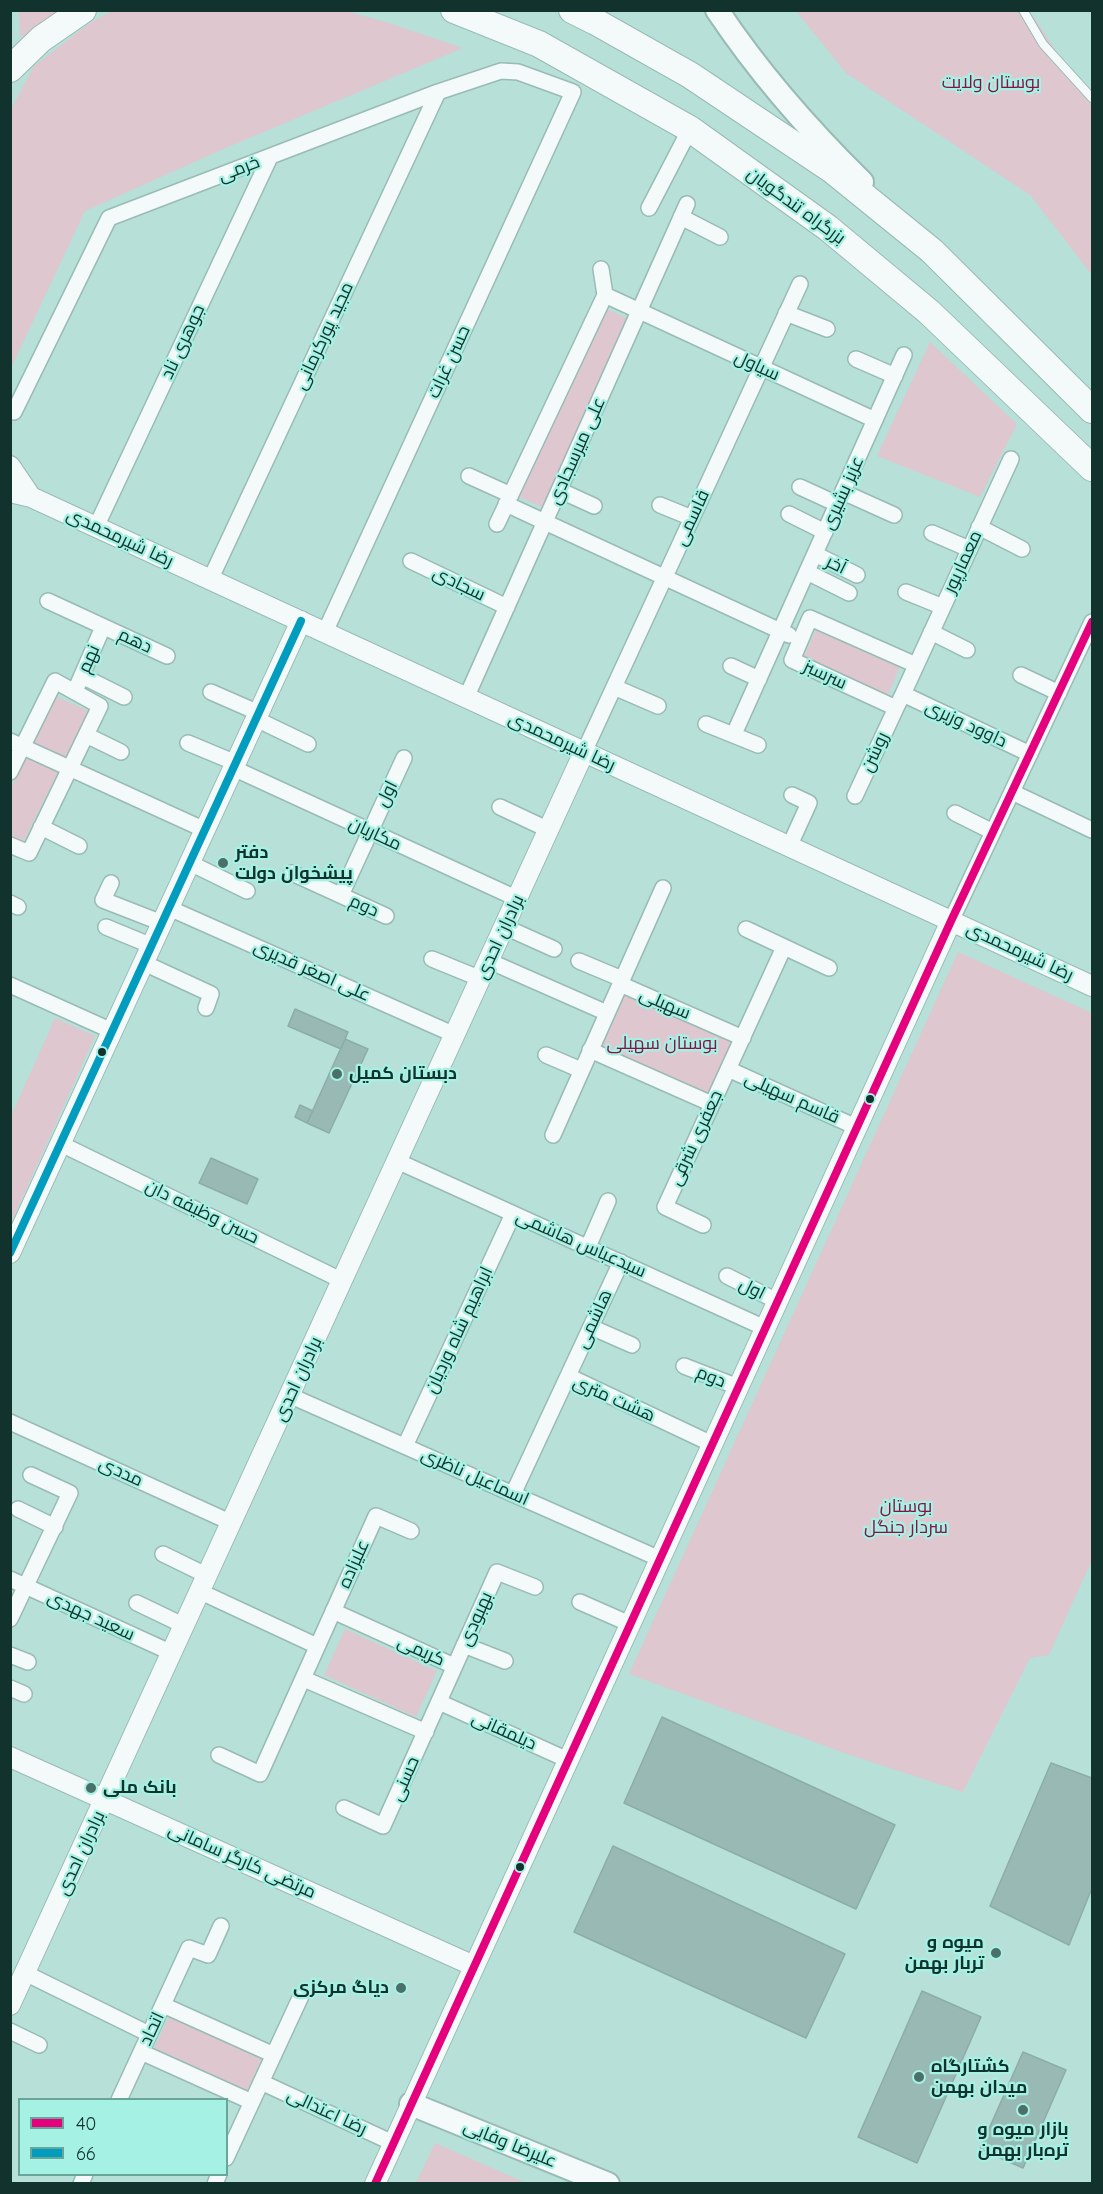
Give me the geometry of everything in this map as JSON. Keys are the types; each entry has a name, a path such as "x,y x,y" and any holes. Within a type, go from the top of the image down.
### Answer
{"highway":[{"path":"10,69 41,39 83,10"},
{"path":"441,10 493,25"},
{"name":"بزرگراه تندگویان","path":"454,10 539,44 690,129 828,228 929,312 1092,468"},
{"path":"572,10 690,75 832,170 932,251 1092,410"}],"main road":[{"path":"717,10 744,50 834,154 932,251"},
{"name":"علیرضا وفایی","path":"411,2104 608,2184"}],"street":[{"name":"خرمی","path":"14,412 109,218 438,92 501,71 518,72 573,92"},
{"name":"مجید پورکرمانی","path":"210,580 438,92"},
{"name":"حسن غرات","path":"325,632 573,92"},
{"path":"649,208 690,129"},
{"name":"جوهری ناد","path":"96,527 270,157"},
{"name":"علی میرسجادی","path":"466,698 684,210 720,237"},
{"path":"497,524 605,295 601,269"},
{"name":"قاسمی","path":"584,752 800,284"},
{"name":"سیاول","path":"605,295 876,420"},
{"path":"786,313 826,329"},
{"name":"عزیز بشیری","path":"734,734 904,355"},
{"path":"856,359 895,376"},
{"name":"معمارپور","path":"916,665 1011,459"},
{"path":"10,466 31,497"},
{"path":"469,476 545,522 800,641"},
{"path":"800,487 894,516"},
{"path":"559,490 594,506"},
{"name":"رضا شیرمحمدی","path":"10,492 31,497 1092,986"},
{"path":"660,505 692,518"},
{"path":"789,514 825,532"},
{"path":"979,527 1022,549"},
{"path":"932,533 969,549"},
{"name":"آخر","path":"815,554 857,575"},
{"name":"سجادی","path":"411,561 507,607"},
{"path":"807,572 849,593"},
{"path":"906,592 943,607"},
{"name":"دهم","path":"48,601 167,656"},
{"name":"سرسبز","path":"899,701 792,660 810,618 916,665"},
{"path":"10,1252 301,621"},
{"path":"375,2184 856,1127 1092,622"},
{"name":"نهم","path":"75,692 104,627"},
{"path":"931,632 967,650"},
{"path":"899,701 916,665"},
{"path":"731,666 759,679"},
{"path":"1021,675 1059,693"},
{"path":"82,676 124,697"},
{"path":"10,771 16,743 55,681 100,706 29,853 10,845"},
{"path":"614,687 658,706"},
{"path":"211,692 308,744"},
{"name":"داوود وزیری","path":"899,701 1030,754"},
{"name":"روشن","path":"855,796 899,701"},
{"path":"706,724 758,745"},
{"path":"86,735 121,752"},
{"path":"16,743 205,830"},
{"name":"مکاریان","path":"188,743 518,899"},
{"name":"برادران احدی","path":"10,2005 106,1800 584,752"},
{"name":"اول","path":"370,831 405,758"},
{"path":"1012,792 1092,830"},
{"path":"789,846 809,803 792,795"},
{"path":"500,807 549,830"},
{"path":"954,813 993,832"},
{"path":"41,827 79,846"},
{"name":"دوم","path":"341,895 370,831"},
{"path":"190,863 247,891"},
{"name":"دوم","path":"292,873 386,916"},
{"name":"علی اصغر قدیری","path":"111,883 103,900 165,916 455,1035"},
{"path":"553,1135 663,888"},
{"path":"106,927 211,995"},
{"path":"504,927 554,950"},
{"path":"746,929 829,968"},
{"name":"جعفری شرقی","path":"703,1225 665,1206 784,947"},
{"path":"432,958 481,979"},
{"path":"489,961 607,1013"},
{"name":"سهیلی","path":"579,961 743,1038"},
{"path":"10,985 112,1031"},
{"path":"590,1050 712,1104"},
{"path":"546,1055 581,1070"},
{"name":"قاسم سهیلی","path":"728,1070 856,1127"},
{"name":"حسن وظیفه دان","path":"61,1144 343,1281"},
{"name":"سیدعباس هاشمی","path":"397,1161 765,1328"},
{"path":"588,1247 608,1201"},
{"name":"ابراهیم شاه وردیان","path":"405,1446 513,1214"},
{"name":"هاشمی","path":"568,1376 621,1262"},
{"name":"اول","path":"727,1276 777,1301"},
{"path":"591,1327 632,1346"},
{"name":"دوم","path":"684,1366 738,1387"},
{"name":"هشت متری","path":"513,1494 568,1376 712,1444"},
{"name":"اسماعیل ناظری","path":"291,1396 660,1559"},
{"name":"مددی","path":"10,1422 232,1523"},
{"path":"10,1619 70,1494 31,1474"},
{"path":"18,1509 55,1527"},
{"name":"علیزاده","path":"333,1611 376,1516 411,1531"},
{"path":"163,1554 204,1584 317,1646"},
{"name":"بهبودی","path":"454,1666 497,1572 535,1587"},
{"name":"سعید جهدی","path":"10,1579 172,1653"},
{"path":"580,1602 630,1624"},
{"path":"137,1603 185,1626"},
{"path":"219,1755 260,1774 333,1611"},
{"name":"کریمی","path":"333,1611 454,1666 426,1732"},
{"path":"464,1645 505,1661"},
{"path":"10,1655 28,1662"},
{"path":"304,1678 426,1732"},
{"name":"دیلمقانی","path":"439,1702 568,1760"},
{"name":"حسنی","path":"344,1808 383,1826 426,1732"},
{"name":"مرتضی کارگر سامانی","path":"10,1757 474,1966"},
{"path":"163,2005 189,1948 208,1956 221,1926"},
{"path":"25,1973 149,2034"},
{"path":"228,2154 301,1996"},
{"name":"اتحاد","path":"252,2102 141,2052 149,2034 163,2005 274,2055"},
{"path":"10,2031 39,2045"},
{"path":"120,2098 141,2052"},
{"name":"رضا اعتدالی","path":"261,2082 393,2143"}],"lane":[{"path":"1023,10 1043,44 1092,98"}],"green space":[{"path":"114,10 346,11 463,48 228,147 85,211 11,368 11,109 34,66 91,22"},
{"path":"19,11 61,11 20,38"},
{"name":"بوستان ولایت","path":"796,11 1030,11 1092,106 1092,275 1030,195 846,73"},
{"path":"602,307 631,320 544,508 515,495"},
{"path":"930,342 1017,424 980,497 877,456"},
{"path":"816,630 900,667 888,695 803,658"},
{"path":"55,696 89,711 23,842 11,836 10,790"},
{"name":"بوستان سردار جنگل","path":"958,952 1092,1013 1092,1560 1049,1655 1030,1658 963,1792 847,1754 629,1674"},
{"name":"بوستان سهیلی","path":"619,986 734,1039 705,1101 590,1048"},
{"path":"55,1018 95,1036 11,1223 11,1116"},
{"path":"345,1629 437,1671 416,1717 324,1675"},
{"path":"170,2014 263,2056 245,2095 152,2053"},
{"path":"435,2143 526,2183 416,2183"}],"building":[{"path":"295,1009 348,1032 341,1049 288,1026"},
{"path":"345,1039 368,1049 329,1133 307,1123"},
{"path":"300,1105 313,1111 307,1123 295,1117"},
{"path":"211,1158 258,1179 247,1204 199,1183"},
{"path":"662,1717 895,1825 856,1909 624,1803"},
{"path":"1051,1763 1092,1778 1092,1888 1069,1945 990,1906"},
{"path":"613,1846 845,1954 806,2038 574,1932"},
{"name":"کشتارگاه میدان بهمن","path":"922,1991 981,2017 917,2163 858,2137"},
{"name":"بازار میوه و تره‌بار بهمن","path":"1023,2052 1066,2070 1023,2168 980,2149"}],"transit line":[{"name":"66","path":"10,1253 301,621"},
{"name":"40","path":"375,2184 951,921 1092,622"}],"place":[{"name":"دفتر پیشخوان دولت","path":"223,863"},
{"name":"دبستان کمیل","path":"337,1074"},
{"name":"بانک ملی","path":"91,1788"},
{"name":"میوه و تربار بهمن","path":"996,1953"},
{"name":"دیاگ مرکزی","path":"401,1988"},
{"name":"کشتارگاه میدان بهمن","path":"919,2077"},
{"name":"بازار میوه و تره‌بار بهمن","path":"1023,2110"}]}
